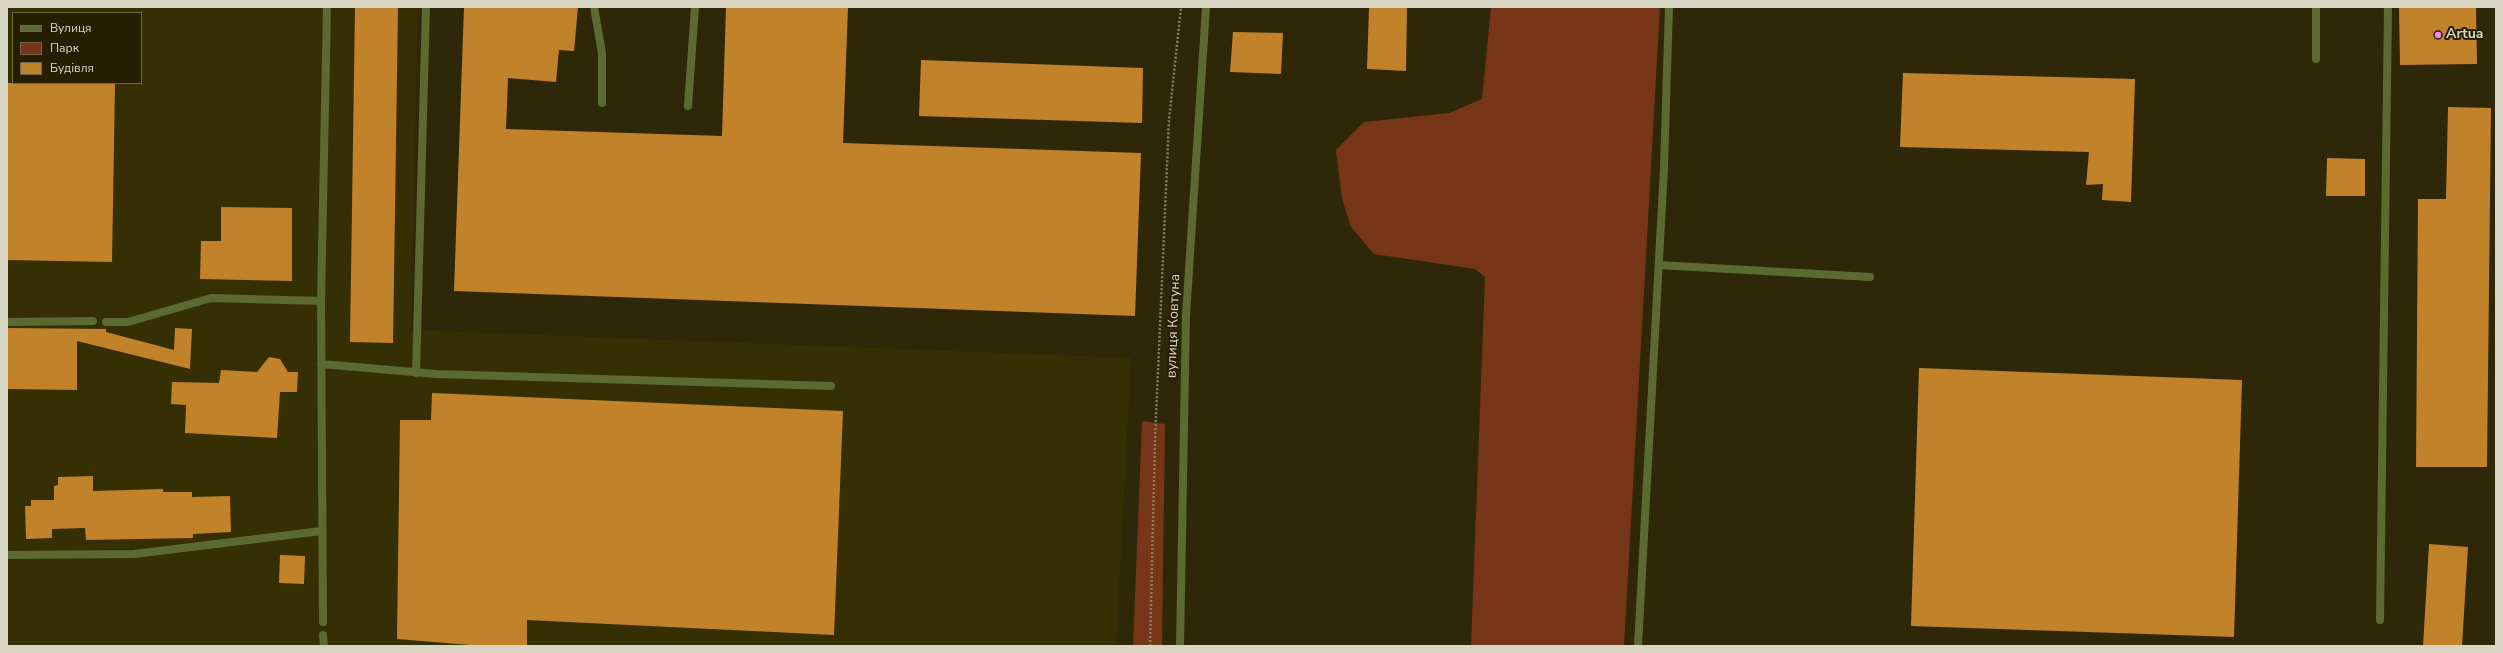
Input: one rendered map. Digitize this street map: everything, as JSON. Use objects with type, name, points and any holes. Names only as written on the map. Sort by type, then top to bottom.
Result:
[{"type":"street","points":[[323,622],[321,301],[327,7]]},
{"type":"street","points":[[416,372],[426,7]]},
{"type":"street","points":[[594,7],[602,53],[602,103]]},
{"type":"street","points":[[688,106],[695,7]]},
{"type":"street","name":"вулиця Ковтуна","points":[[1180,646],[1186,316],[1206,7]]},
{"type":"street","points":[[1638,646],[1659,265],[1668,7]]},
{"type":"street","points":[[2316,7],[2316,58]]},
{"type":"street","points":[[2380,620],[2388,7]]},
{"type":"street","points":[[1659,265],[1870,277]]},
{"type":"street","points":[[106,322],[128,322],[211,298],[321,301]]},
{"type":"street","points":[[7,322],[93,321]]},
{"type":"street","points":[[321,364],[416,372],[831,386]]},
{"type":"street","points":[[7,555],[134,554],[322,531]]},
{"type":"street","points":[[323,635],[324,646]]},
{"type":"path","points":[[1150,646],[1155,440],[1169,120],[1181,7]]},
{"type":"shaded area","points":[[7,7],[418,7],[411,330],[1131,358],[1116,646],[7,646]]},
{"type":"green space","points":[[1491,7],[1660,7],[1624,646],[1471,646],[1485,277],[1475,269],[1374,254],[1351,227],[1342,199],[1336,150],[1364,122],[1449,113],[1482,99]]},
{"type":"green space","points":[[1142,421],[1165,424],[1162,646],[1133,646]]},
{"type":"building","points":[[355,7],[398,7],[393,343],[350,342]]},
{"type":"building","points":[[464,7],[578,7],[574,51],[559,50],[556,82],[508,78],[506,129],[722,136],[726,7],[848,7],[843,143],[1141,153],[1135,316],[454,291]]},
{"type":"building","points":[[1369,7],[1407,7],[1406,71],[1367,69]]},
{"type":"building","name":"Artua","points":[[2399,7],[2476,7],[2477,64],[2400,65]]},
{"type":"building","points":[[1233,32],[1283,33],[1281,74],[1230,72]]},
{"type":"building","points":[[921,60],[1143,68],[1142,123],[919,116]]},
{"type":"building","points":[[1903,73],[2135,79],[2131,202],[2102,200],[2103,184],[2086,185],[2089,152],[1900,147]]},
{"type":"building","points":[[7,83],[115,84],[112,262],[7,260]]},
{"type":"building","points":[[2448,107],[2491,108],[2487,467],[2416,467],[2418,199],[2446,199]]},
{"type":"building","points":[[2327,158],[2365,159],[2365,196],[2326,196]]},
{"type":"building","points":[[221,207],[292,208],[292,281],[200,279],[201,241],[221,241]]},
{"type":"building","points":[[7,328],[106,329],[106,332],[174,350],[175,328],[192,329],[190,369],[77,341],[77,390],[7,389]]},
{"type":"building","points":[[269,357],[280,359],[288,372],[298,372],[297,392],[280,392],[277,438],[185,433],[186,405],[171,404],[172,382],[219,383],[221,370],[257,372]]},
{"type":"building","points":[[1919,368],[2242,380],[2234,637],[1911,626]]},
{"type":"building","points":[[432,393],[843,411],[834,635],[527,620],[527,646],[482,646],[397,639],[400,420],[431,420]]},
{"type":"building","points":[[93,476],[93,491],[163,489],[163,492],[192,492],[192,497],[230,496],[231,532],[193,534],[193,538],[86,540],[85,528],[52,529],[52,538],[26,539],[25,506],[31,506],[31,500],[54,500],[54,486],[58,485],[58,477]]},
{"type":"building","points":[[2429,544],[2468,547],[2462,646],[2423,646]]},
{"type":"building","points":[[280,555],[305,556],[304,584],[279,583]]},
{"type":"place","name":"Artua","points":[[2438,35]]}]
